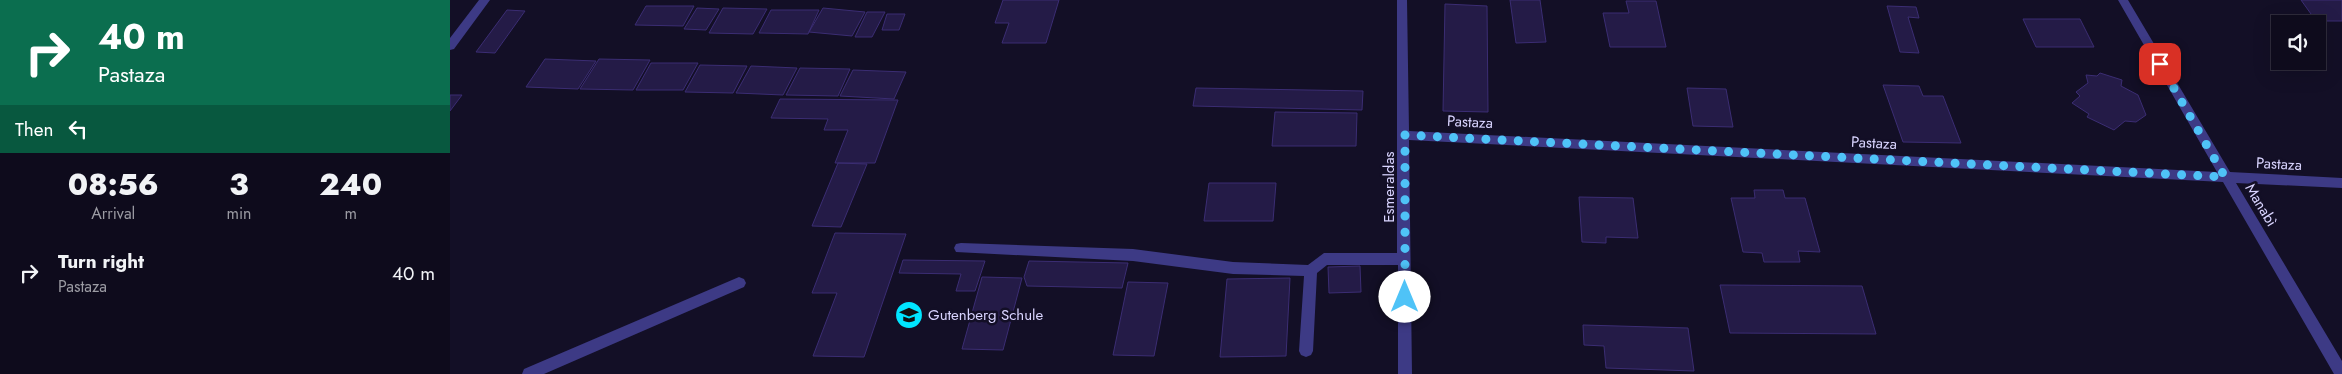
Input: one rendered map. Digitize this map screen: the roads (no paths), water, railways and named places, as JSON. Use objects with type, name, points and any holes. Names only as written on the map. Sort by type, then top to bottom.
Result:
[{"type":"street","points":[[450,46],[485,0]]},
{"type":"street","name":"Esmeraldas","points":[[1402,0],[1405,135],[1405,374]]},
{"type":"street","name":"Manabì","points":[[2123,0],[2342,374]]},
{"type":"street","points":[[450,28],[463,28]]},
{"type":"street","name":"Pastaza","points":[[1405,135],[2342,183]]},
{"type":"street","points":[[960,248],[1133,255],[1232,268],[1311,271]]},
{"type":"street","points":[[1306,351],[1311,271],[1324,259],[1405,259]]},
{"type":"street","points":[[529,374],[739,283]]},
{"type":"place","name":"Gutenberg Schule","points":[[909,315]]}]
